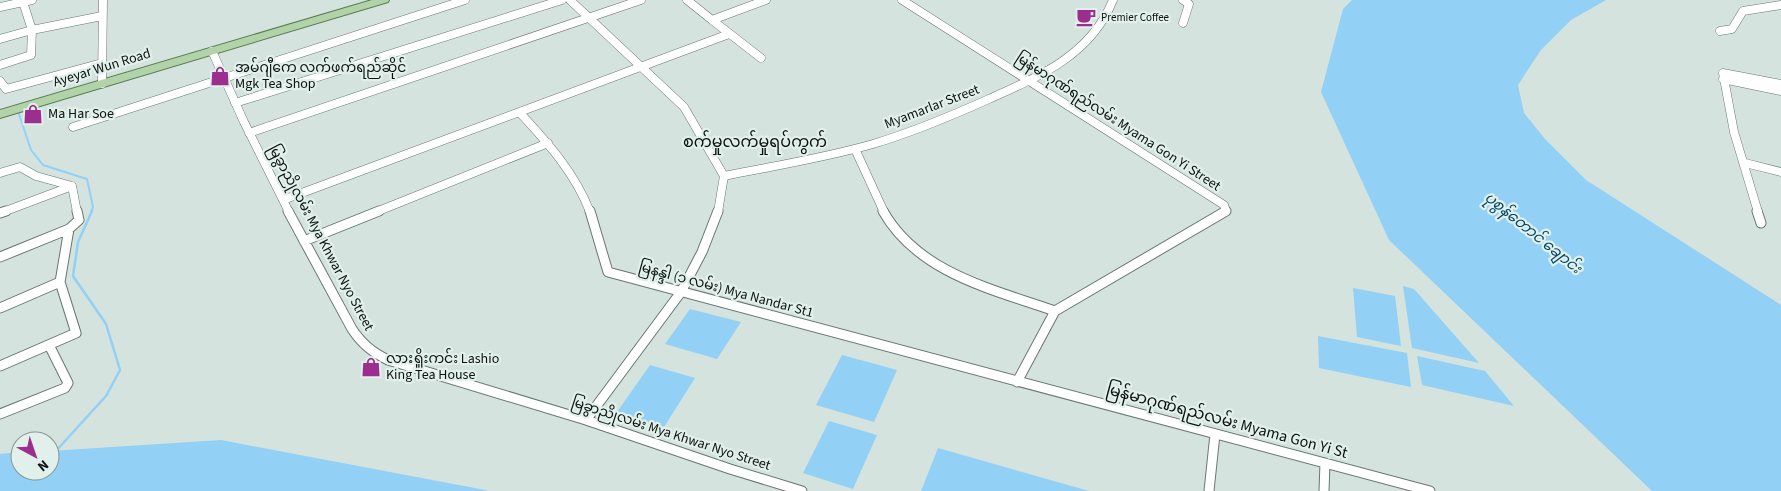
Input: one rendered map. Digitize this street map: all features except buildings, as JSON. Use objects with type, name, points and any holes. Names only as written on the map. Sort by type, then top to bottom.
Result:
[{"type":"main road","points":[[211,49],[366,0]]},
{"type":"main road","points":[[211,49],[384,0]]},
{"type":"main road","name":"Ayeyar Wun Road","points":[[0,114],[211,49]]},
{"type":"main road","name":"Ayeyar Wun Road","points":[[0,108],[101,82]]},
{"type":"street","points":[[0,7],[32,0]]},
{"type":"street","points":[[101,82],[103,0]]},
{"type":"street","points":[[73,127],[465,0]]},
{"type":"street","points":[[234,103],[562,0]]},
{"type":"street","points":[[570,0],[684,107],[724,176],[719,209],[702,252],[681,292],[586,420]]},
{"type":"street","points":[[249,133],[640,0]]},
{"type":"street","points":[[687,0],[761,58]]},
{"type":"street","points":[[712,20],[766,0]]},
{"type":"street","name":"မြန်မာဂုဏ်ရည်လမ်း Myama Gon Yi Street","points":[[902,0],[1224,205],[1226,211],[1056,311]]},
{"type":"street","name":"Myamarlar Street","points":[[724,176],[855,149],[938,120],[1030,80],[1073,55],[1109,12],[1113,0]]},
{"type":"street","points":[[1183,0],[1189,4],[1184,23]]},
{"type":"street","points":[[0,64],[31,55],[32,30],[23,2]]},
{"type":"street","points":[[1720,30],[1732,29],[1743,11],[1781,5]]},
{"type":"street","points":[[0,39],[32,30],[102,16]]},
{"type":"street","points":[[282,200],[729,34]]},
{"type":"street","name":"မြခွာညိုလမ်း Mya Khwar Nyo Street","points":[[211,49],[234,103],[282,200],[352,329],[361,342],[370,350],[406,366],[586,420],[730,469],[802,491]]},
{"type":"street","points":[[0,81],[6,89],[102,63]]},
{"type":"street","points":[[1723,76],[1781,84]]},
{"type":"street","points":[[1723,76],[1781,91]]},
{"type":"street","points":[[1723,76],[1734,132],[1762,223]]},
{"type":"street","name":"မြနန္ဒါ (၁ လမ်း) Mya Nandar St1","points":[[520,112],[548,143],[583,194],[608,272],[1017,382]]},
{"type":"street","points":[[304,241],[548,143]]},
{"type":"street","points":[[855,149],[873,192],[888,220],[914,250],[946,272],[1056,311],[1017,382]]},
{"type":"street","points":[[1745,163],[1781,172]]},
{"type":"street","points":[[0,173],[20,167],[36,176],[72,186]]},
{"type":"street","points":[[0,213],[72,186]]},
{"type":"street","points":[[0,257],[69,230],[79,220],[72,186]]},
{"type":"street","points":[[0,366],[76,333],[60,282],[69,230]]},
{"type":"street","points":[[0,308],[60,282]]},
{"type":"street","points":[[0,414],[65,388],[68,383],[49,345]]},
{"type":"street","name":"မြန်မာဂုဏ်ရည်လမ်း Myama Gon Yi St","points":[[1017,382],[1430,491]]},
{"type":"street","points":[[1209,491],[1215,434]]},
{"type":"street","points":[[1324,463],[1324,491]]},
{"type":"water","name":"ပုစွန်တောင် ချောင်း","points":[[1352,0],[1606,0],[1571,20],[1541,50],[1518,85],[1524,113],[1545,139],[1586,180],[1781,305],[1781,491],[1652,491],[1389,240],[1321,92],[1343,9]]},
{"type":"water","points":[[1403,286],[1414,289],[1479,363],[1412,348]]},
{"type":"water","points":[[1353,288],[1395,296],[1401,346],[1357,337]]},
{"type":"water","points":[[690,309],[741,322],[717,359],[665,344]]},
{"type":"water","points":[[1318,336],[1407,353],[1411,387],[1319,368]]},
{"type":"water","points":[[842,355],[897,370],[874,422],[816,405]]},
{"type":"water","points":[[1417,356],[1485,371],[1514,406],[1422,385]]},
{"type":"water","points":[[650,365],[695,378],[664,427],[617,412]]},
{"type":"water","points":[[829,421],[877,435],[853,489],[803,473]]},
{"type":"water","points":[[221,440],[488,491],[0,491],[0,454],[10,453],[10,481],[60,481],[60,450]]},
{"type":"water","points":[[938,448],[1089,491],[921,491]]},
{"type":"waterway","points":[[19,114],[31,150],[43,165],[87,179],[93,207],[91,212]]},
{"type":"waterway","points":[[60,447],[106,396],[120,370],[106,324],[73,276],[78,242],[92,211]]},
{"type":"place","name":"Premier Coffee","points":[[1086,17]]},
{"type":"place","name":"အမ်ဂျီကေ လက်ဖက်ရည်ဆိုင် Mgk Tea Shop","points":[[220,76]]},
{"type":"place","name":"Ma Har Soe","points":[[33,114]]},
{"type":"place","name":"လားရှိုးကင်း Lashio King Tea House","points":[[371,367]]},
{"type":"district","name":"စက်မှုလက်မှုရပ်ကွက်","points":[[755,142]]}]
